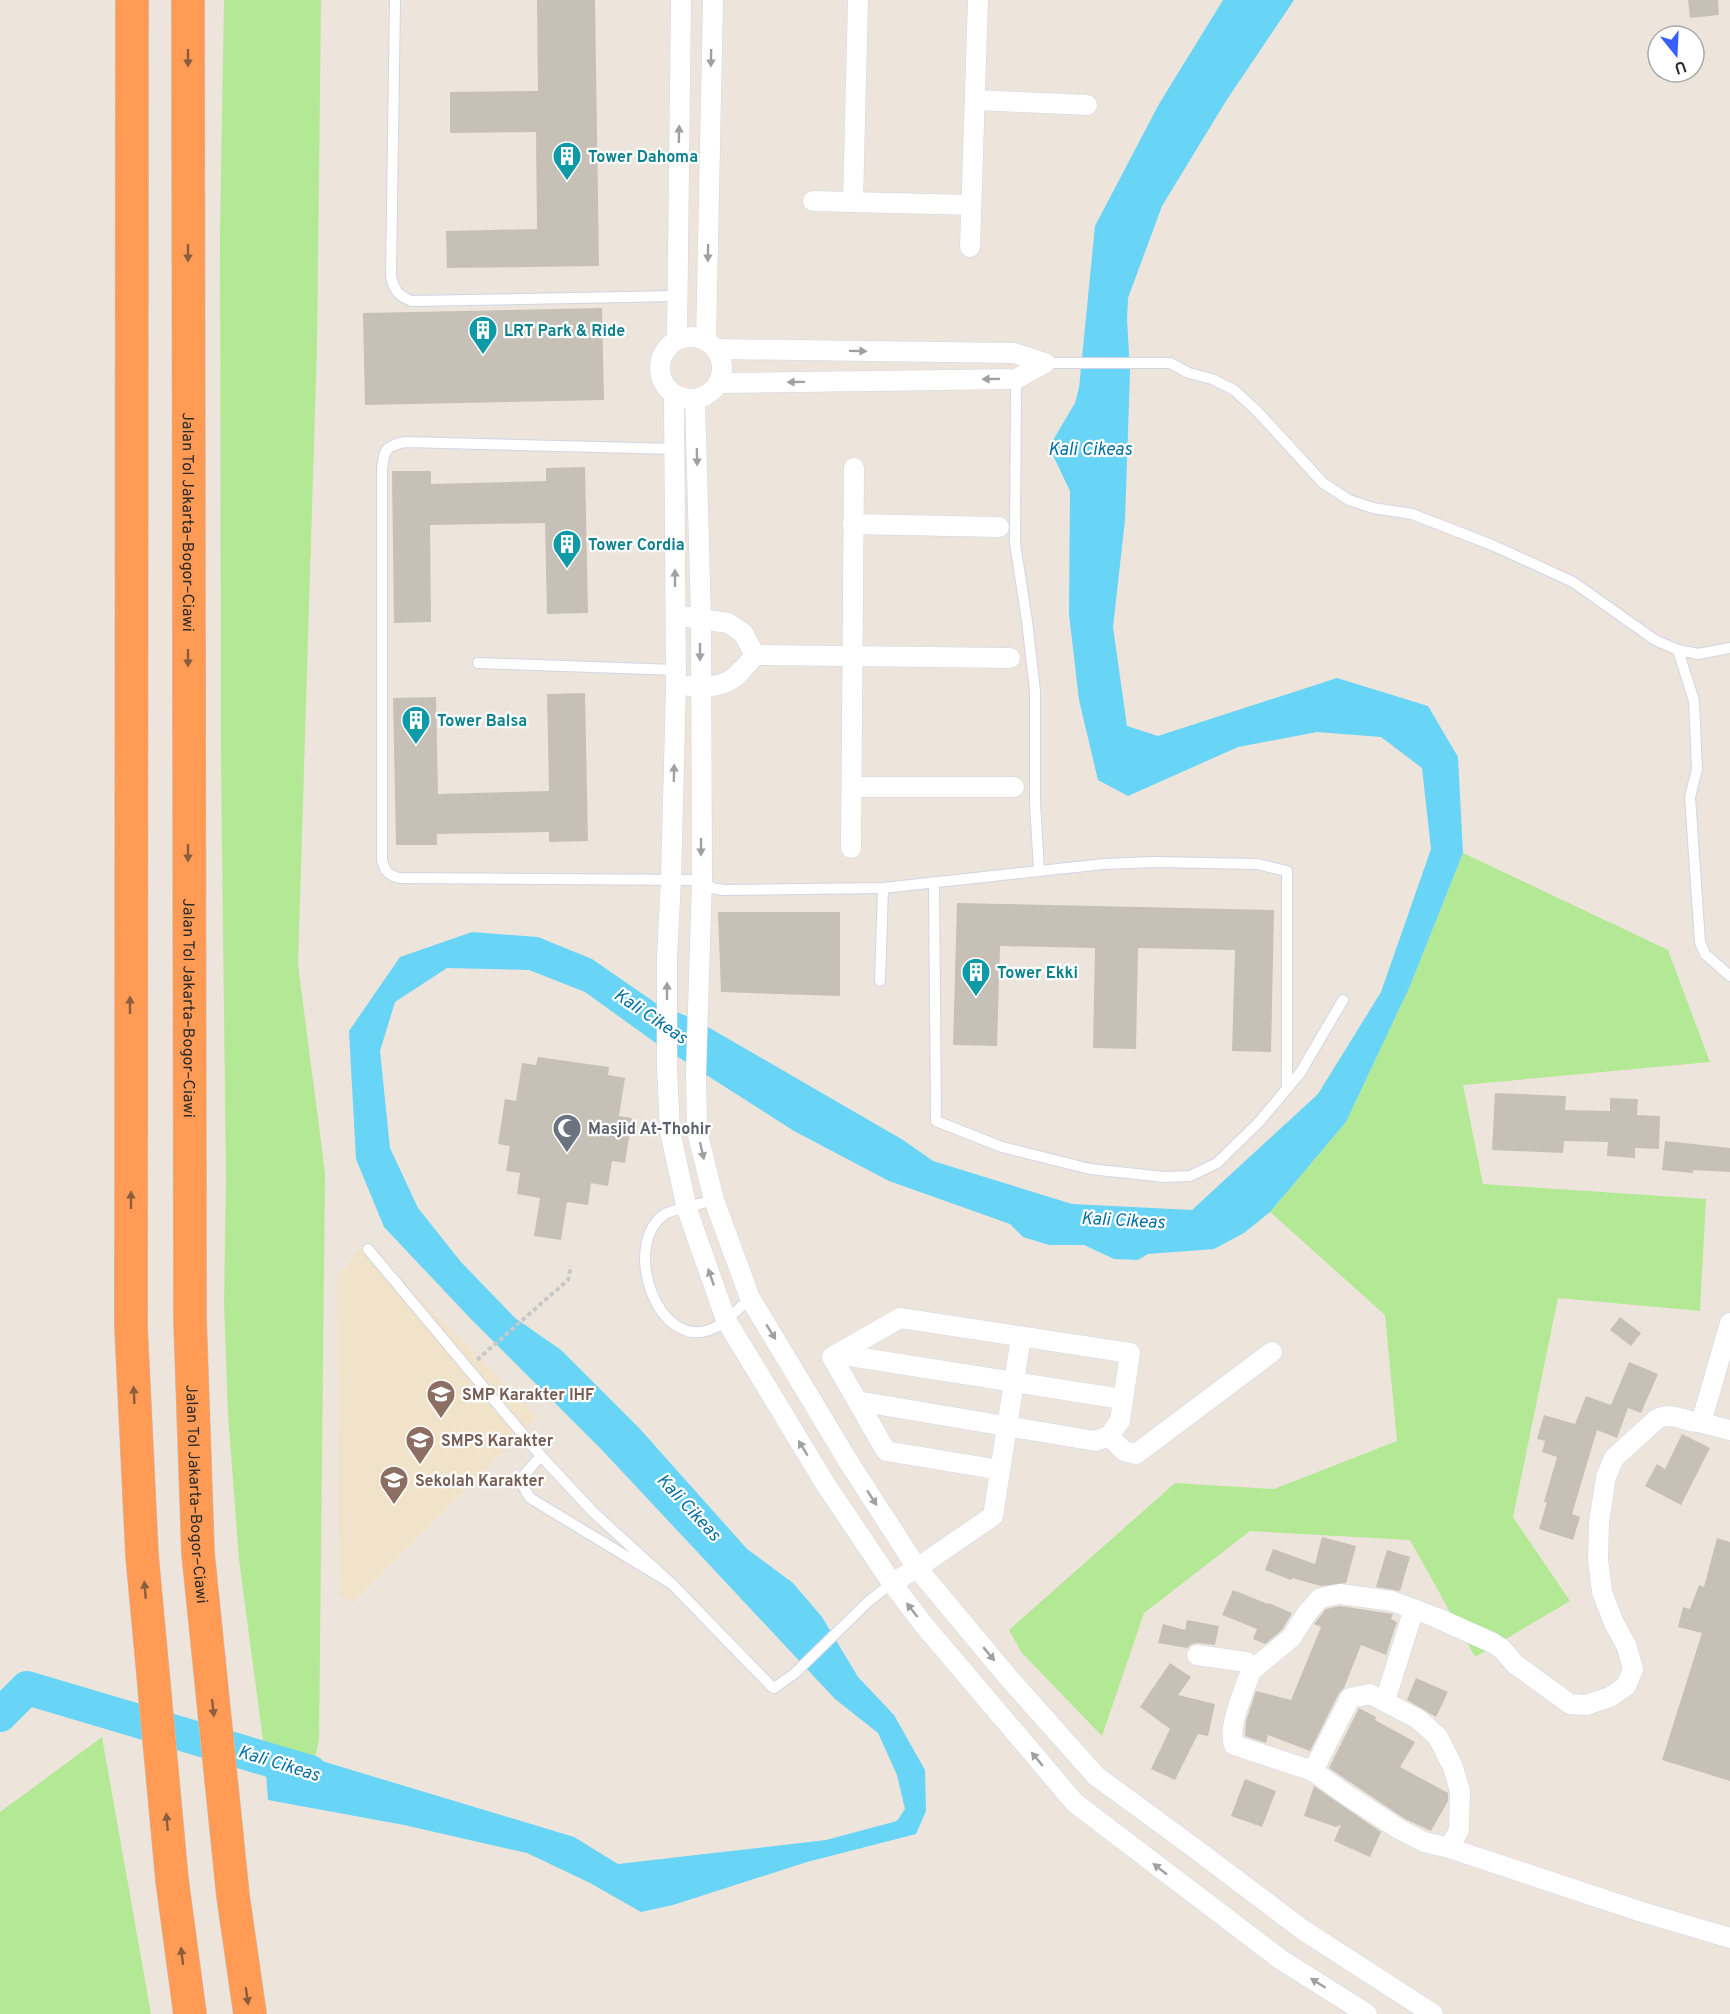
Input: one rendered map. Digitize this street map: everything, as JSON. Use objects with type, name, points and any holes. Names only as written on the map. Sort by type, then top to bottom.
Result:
[{"type":"highway","points":[[132,0],[131,1327],[142,1555],[172,1880],[190,2014]]},
{"type":"highway","name":"Jalan Tol Jakarta–Bogor–Ciawi","points":[[188,0],[190,1308],[198,1553],[206,1650],[233,1896],[250,2014]]},
{"type":"street","points":[[677,340],[681,0]]},
{"type":"street","points":[[712,0],[711,345],[721,360],[722,372],[718,383],[705,396],[684,399],[674,394],[663,382],[659,366],[664,351],[677,340],[692,337],[711,345],[1014,352],[1051,363]]},
{"type":"street","points":[[853,202],[858,0]]},
{"type":"street","points":[[970,247],[978,0]]},
{"type":"street","points":[[975,100],[1087,105]]},
{"type":"street","points":[[813,201],[971,206]]},
{"type":"street","points":[[718,383],[1016,379],[1051,363]]},
{"type":"street","points":[[674,394],[676,678],[667,957],[667,1067],[670,1131],[687,1209],[726,1320],[826,1485],[892,1583],[923,1624],[1075,1803],[1280,1959],[1367,2014]]},
{"type":"street","points":[[695,399],[701,618],[702,880],[696,1072],[697,1131],[714,1200],[750,1298],[848,1461],[917,1569],[1007,1676],[1096,1776],[1302,1930],[1433,2014]]},
{"type":"street","points":[[851,848],[854,468]]},
{"type":"street","points":[[853,524],[999,526]]},
{"type":"street","points":[[675,615],[728,623],[743,633],[755,656]]},
{"type":"street","points":[[676,678],[700,687],[715,686],[737,677],[755,656],[1010,658]]},
{"type":"street","points":[[852,787],[1014,787]]},
{"type":"street","points":[[857,1401],[1095,1441],[1109,1436],[1120,1421],[1130,1353],[900,1318],[832,1357],[857,1401],[886,1451],[1000,1470]]},
{"type":"street","points":[[1698,1422],[1703,1416],[1730,1323]]},
{"type":"street","points":[[892,1583],[917,1569],[993,1516],[1021,1337]]},
{"type":"street","points":[[1109,1436],[1124,1451],[1136,1454],[1272,1352]]},
{"type":"street","points":[[837,1354],[1122,1399]]},
{"type":"street","points":[[1730,1430],[1690,1422],[1675,1415],[1664,1415],[1614,1458],[1606,1477],[1599,1523],[1599,1573],[1607,1606],[1627,1647],[1633,1669],[1626,1686],[1610,1697],[1586,1705],[1570,1704],[1515,1664],[1502,1649],[1493,1643],[1392,1601],[1340,1594],[1320,1598],[1291,1638],[1251,1671],[1234,1724],[1232,1739],[1234,1745],[1313,1771],[1399,1829],[1424,1842],[1730,1938]]},
{"type":"street","points":[[826,1485],[848,1461]]},
{"type":"street","points":[[1385,1701],[1414,1609]]},
{"type":"street","points":[[1197,1655],[1246,1662],[1251,1671]]},
{"type":"street","points":[[1313,1771],[1350,1698],[1370,1694],[1418,1719],[1438,1737],[1453,1767],[1460,1791],[1459,1830],[1449,1848]]},
{"type":"street","points":[[1075,1803],[1096,1776]]},
{"type":"lane","points":[[395,0],[391,276],[394,288],[400,297],[412,302],[677,296]]},
{"type":"lane","points":[[1051,363],[1170,363],[1190,373],[1212,379],[1234,390],[1323,483],[1349,500],[1372,508],[1412,514],[1492,545],[1573,582],[1655,640],[1678,650],[1698,654],[1730,648]]},
{"type":"lane","points":[[1016,379],[1015,543],[1035,691],[1035,803],[1039,870]]},
{"type":"lane","points":[[675,450],[405,442],[392,445],[384,452],[382,470],[382,849],[385,870],[390,876],[399,878],[702,880],[712,888],[723,890],[883,888],[1039,870],[1155,862],[1257,864],[1287,871],[1287,1088]]},
{"type":"lane","points":[[1678,650],[1694,701],[1697,769],[1690,797],[1700,942],[1705,954],[1730,976]]},
{"type":"lane","points":[[478,663],[676,678]]},
{"type":"lane","points":[[934,882],[936,1121],[1002,1147],[1090,1169],[1164,1177],[1190,1176],[1217,1162],[1259,1122],[1300,1073],[1343,1000]]},
{"type":"lane","points":[[880,981],[883,888]]},
{"type":"lane","points":[[714,1200],[666,1213],[655,1223],[646,1244],[644,1265],[651,1290],[662,1313],[674,1326],[692,1332],[714,1329],[750,1298]]},
{"type":"lane","points":[[368,1249],[541,1456],[593,1512],[672,1584],[771,1686],[778,1687],[794,1674],[868,1601],[892,1583]]},
{"type":"lane","points":[[472,1365],[541,1456]]},
{"type":"lane","points":[[541,1456],[523,1476],[523,1486],[530,1498],[672,1584]]},
{"type":"path","points":[[484,1355],[568,1280],[571,1266]]},
{"type":"shaded area","name":"Sekolah Karakter","points":[[365,1242],[537,1417],[353,1603],[340,1596],[337,1277]]},
{"type":"green space","points":[[224,0],[321,0],[317,345],[298,965],[325,1173],[319,1740],[315,1759],[264,1748],[239,1560],[228,1414],[224,1303],[226,1180],[221,762],[220,232]]},
{"type":"green space","points":[[1463,853],[1668,950],[1710,1062],[1463,1085],[1483,1184],[1706,1199],[1700,1311],[1558,1298],[1513,1517],[1570,1601],[1475,1657],[1410,1540],[1250,1531],[1144,1613],[1102,1736],[1022,1653],[1009,1630],[1175,1483],[1274,1489],[1397,1441],[1385,1315],[1270,1212],[1346,1122],[1410,986]]},
{"type":"green space","points":[[102,1737],[151,2014],[0,2014],[0,1812]]},
{"type":"water","points":[[1223,0],[1294,0],[1226,101],[1162,206],[1128,298],[1130,372],[1125,520],[1113,627],[1127,726],[1158,736],[1337,678],[1428,706],[1458,757],[1463,853],[1410,986],[1346,1122],[1270,1212],[1244,1233],[1214,1249],[1148,1254],[1138,1260],[1114,1259],[1084,1245],[1049,1245],[1023,1237],[1010,1224],[889,1181],[794,1131],[653,1041],[585,992],[529,970],[447,968],[395,1002],[380,1051],[390,1148],[418,1208],[461,1262],[515,1318],[561,1350],[640,1429],[747,1549],[793,1583],[822,1617],[858,1677],[894,1715],[925,1770],[926,1811],[916,1834],[807,1862],[673,1905],[641,1912],[590,1883],[527,1853],[404,1825],[268,1800],[264,1748],[315,1759],[574,1837],[618,1864],[826,1840],[897,1821],[905,1809],[897,1775],[878,1733],[835,1699],[601,1449],[469,1317],[384,1227],[356,1159],[349,1031],[400,957],[472,932],[538,937],[592,959],[657,1004],[694,1019],[903,1140],[933,1161],[1072,1204],[1192,1210],[1318,1094],[1381,992],[1431,849],[1422,768],[1381,737],[1317,732],[1238,747],[1128,796],[1098,780],[1079,700],[1069,614],[1070,491],[1049,447],[1075,403],[1079,388],[1095,226],[1159,104]]},
{"type":"building","name":"Tower Dahoma","points":[[537,0],[595,0],[599,266],[447,268],[446,231],[537,229],[536,132],[450,133],[450,92],[538,91]]},
{"type":"building","points":[[1688,0],[1718,0],[1719,15],[1690,18]]},
{"type":"building","name":"LRT Park & Ride","points":[[602,308],[604,400],[365,405],[363,313]]},
{"type":"building","name":"Tower Cordia","points":[[585,467],[588,613],[547,614],[545,523],[430,525],[431,622],[394,623],[392,471],[431,471],[431,484],[546,481],[546,468]]},
{"type":"building","name":"Tower Balsa","points":[[585,693],[588,841],[549,842],[549,832],[437,834],[437,845],[396,845],[393,698],[436,697],[438,794],[549,791],[547,694]]},
{"type":"building","name":"Tower Ekki","points":[[957,903],[1274,910],[1271,1052],[1232,1051],[1235,950],[1138,948],[1136,1049],[1093,1048],[1095,948],[1000,946],[997,1046],[953,1045]]},
{"type":"building","points":[[718,912],[840,912],[840,996],[721,992]]},
{"type":"building","name":"Masjid At-Thohir","points":[[538,1057],[609,1067],[608,1075],[625,1078],[619,1116],[632,1118],[625,1163],[612,1161],[608,1186],[591,1183],[588,1205],[567,1202],[561,1240],[534,1236],[540,1198],[517,1194],[520,1173],[506,1171],[510,1146],[498,1144],[505,1099],[516,1101],[522,1063],[536,1065]]},
{"type":"building","points":[[1495,1093],[1566,1096],[1565,1110],[1610,1111],[1610,1098],[1638,1099],[1637,1115],[1660,1116],[1659,1149],[1635,1148],[1635,1158],[1607,1156],[1608,1142],[1564,1141],[1563,1153],[1492,1150]]},
{"type":"building","points":[[1665,1141],[1730,1148],[1730,1172],[1693,1170],[1693,1173],[1662,1170]]},
{"type":"building","points":[[1620,1317],[1641,1333],[1631,1346],[1610,1330]]},
{"type":"building","points":[[1629,1362],[1658,1374],[1641,1413],[1628,1408],[1617,1438],[1597,1430],[1572,1514],[1580,1517],[1573,1540],[1539,1529],[1557,1457],[1542,1452],[1545,1441],[1537,1439],[1544,1415],[1575,1424],[1586,1396],[1611,1405]]},
{"type":"building","points":[[1682,1434],[1710,1448],[1681,1505],[1645,1486],[1657,1464],[1665,1469]]},
{"type":"building","points":[[1322,1537],[1356,1546],[1346,1583],[1321,1586],[1292,1578],[1291,1580],[1265,1570],[1273,1549],[1315,1564]]},
{"type":"building","points":[[1717,1538],[1730,1542],[1730,1781],[1662,1760],[1702,1633],[1678,1627],[1683,1607],[1690,1609],[1699,1585],[1704,1587]]},
{"type":"building","points":[[1387,1550],[1410,1557],[1400,1591],[1376,1587]]},
{"type":"building","points":[[1233,1590],[1292,1613],[1282,1630],[1265,1644],[1253,1639],[1257,1629],[1222,1615]]},
{"type":"building","points":[[1340,1606],[1393,1614],[1391,1619],[1397,1622],[1386,1655],[1361,1645],[1344,1688],[1339,1693],[1310,1751],[1268,1735],[1266,1743],[1245,1736],[1246,1721],[1256,1691],[1291,1700],[1321,1627],[1314,1624],[1326,1609]]},
{"type":"building","points":[[1187,1620],[1219,1626],[1215,1645],[1198,1643],[1187,1648],[1158,1643],[1163,1624],[1185,1630]]},
{"type":"building","points":[[1170,1663],[1191,1677],[1178,1695],[1215,1704],[1208,1736],[1198,1734],[1175,1780],[1151,1769],[1170,1729],[1140,1707]]},
{"type":"building","points":[[1416,1678],[1448,1692],[1436,1717],[1407,1700]]},
{"type":"building","points":[[1359,1708],[1376,1717],[1375,1720],[1415,1742],[1400,1767],[1448,1793],[1448,1801],[1431,1831],[1405,1819],[1329,1768]]},
{"type":"building","points":[[1245,1779],[1276,1791],[1262,1827],[1231,1816]]},
{"type":"building","points":[[1314,1786],[1381,1832],[1370,1857],[1334,1841],[1341,1825],[1336,1827],[1304,1816]]},
{"type":"waterway","name":"Kali Cikeas","points":[[0,1715],[27,1688],[310,1772]]},
{"type":"place","name":"Tower Dahoma","points":[[567,182]]},
{"type":"place","name":"LRT Park & Ride","points":[[483,356]]},
{"type":"place","name":"Tower Cordia","points":[[567,570]]},
{"type":"place","name":"Tower Balsa","points":[[416,746]]},
{"type":"place","name":"Tower Ekki","points":[[976,998]]},
{"type":"place","name":"Masjid At-Thohir","points":[[567,1154]]},
{"type":"place","name":"SMP Karakter IHF","points":[[441,1420]]},
{"type":"place","name":"SMPS Karakter","points":[[420,1466]]},
{"type":"place","name":"Sekolah Karakter","points":[[394,1506]]}]
